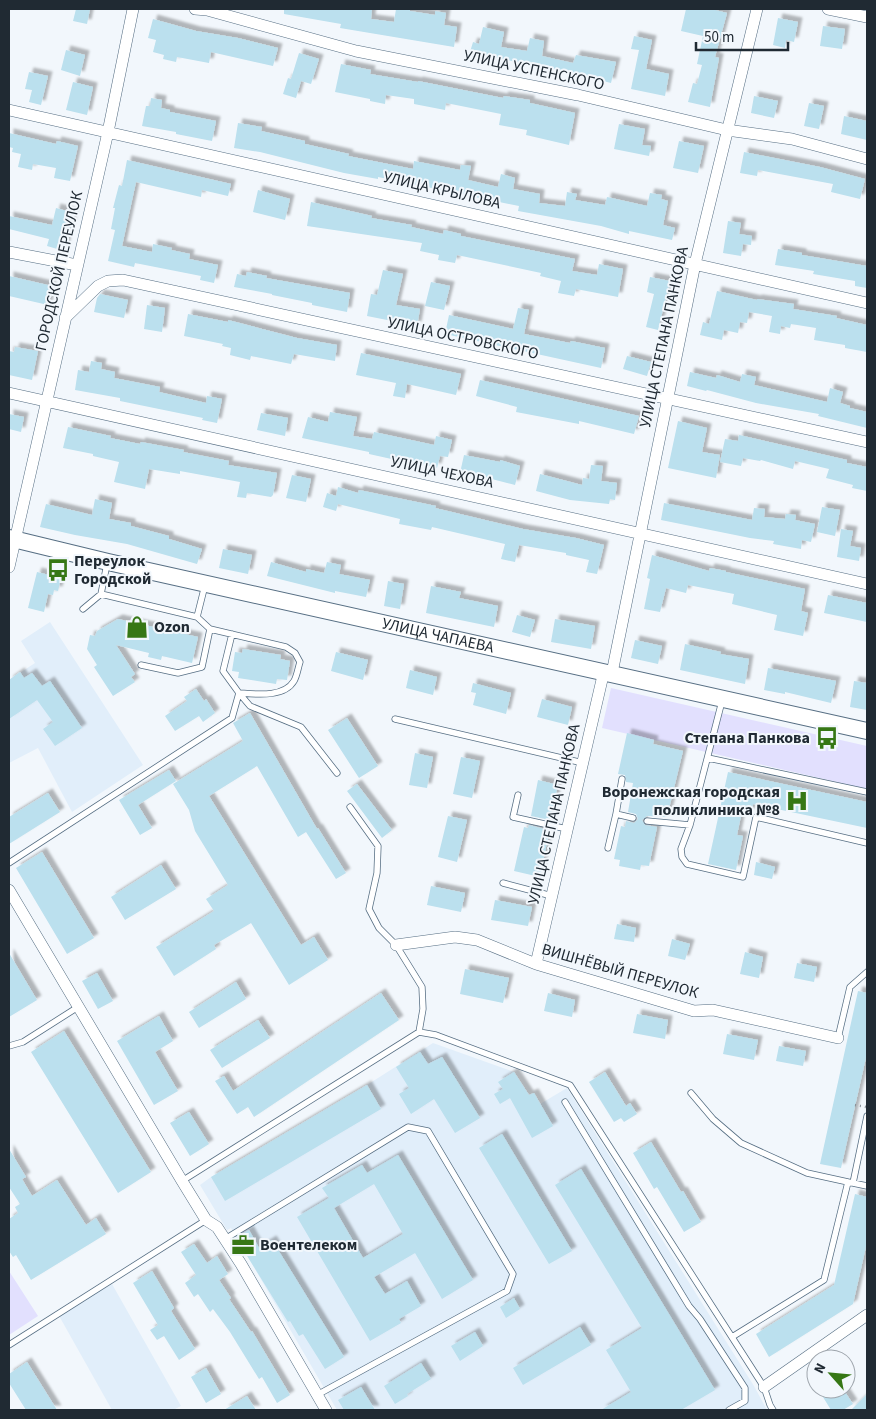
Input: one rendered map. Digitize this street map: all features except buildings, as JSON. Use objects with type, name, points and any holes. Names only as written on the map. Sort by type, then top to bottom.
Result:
[{"type":"street","name":"ГОРОДСКОЙ ПЕРЕУЛОК","points":[[9,567],[12,539],[108,132],[132,9]]},
{"type":"street","name":"УЛИЦА УСПЕНСКОГО","points":[[196,9],[207,10],[356,50],[578,95],[727,130],[792,139],[867,158]]},
{"type":"street","name":"УЛИЦА СТЕПАНА ПАНКОВА","points":[[536,964],[583,763],[608,672],[640,532],[695,264],[757,9]]},
{"type":"street","points":[[828,9],[867,17]]},
{"type":"street","name":"УЛИЦА КРЫЛОВА","points":[[9,110],[867,303]]},
{"type":"street","points":[[9,252],[77,265]]},
{"type":"street","name":"УЛИЦА ОСТРОВСКОГО","points":[[65,318],[98,286],[108,281],[123,280],[867,442]]},
{"type":"street","name":"УЛИЦА ЧЕХОВА","points":[[9,393],[867,584]]},
{"type":"street","name":"УЛИЦА ЧАПАЕВА","points":[[12,539],[867,731]]},
{"type":"street","points":[[9,890],[182,1182],[206,1220],[217,1227],[225,1239],[326,1410]]},
{"type":"street","name":"ВИШНЁВЫЙ ПЕРЕУЛОК","points":[[396,945],[455,937],[477,940],[536,964],[694,1010],[713,1010],[838,1038]]},
{"type":"street","points":[[764,1387],[867,1315]]},
{"type":"lane","points":[[83,609],[101,594],[108,562]]},
{"type":"lane","points":[[197,616],[206,583]]},
{"type":"lane","points":[[101,594],[197,616],[210,629],[286,647],[295,653],[300,662],[294,682],[284,690],[265,694],[238,693]]},
{"type":"lane","points":[[141,665],[178,673],[202,667],[210,629]]},
{"type":"lane","points":[[232,634],[223,671],[238,693],[250,706],[301,727],[337,772]]},
{"type":"lane","points":[[9,862],[232,718],[238,693]]},
{"type":"lane","points":[[722,699],[690,825],[681,849],[682,857],[687,864],[743,877],[756,817],[867,842]]},
{"type":"lane","points":[[395,719],[583,763]]},
{"type":"lane","points":[[708,758],[867,792]]},
{"type":"lane","points":[[608,848],[622,778]]},
{"type":"lane","points":[[518,795],[513,817],[567,829]]},
{"type":"lane","points":[[350,807],[378,846],[377,873],[369,909],[379,928],[396,945],[422,987],[423,1009],[419,1032]]},
{"type":"lane","points":[[616,814],[633,818]]},
{"type":"lane","points":[[647,821],[690,825]]},
{"type":"lane","points":[[503,883],[552,896]]},
{"type":"lane","points":[[838,1038],[850,987],[867,972]]},
{"type":"lane","points":[[9,1046],[23,1042],[78,1007]]},
{"type":"lane","points":[[182,1182],[419,1032],[436,1035],[570,1085],[764,1387],[773,1410]]},
{"type":"lane","points":[[692,1093],[713,1119],[741,1143],[807,1173],[867,1186]]},
{"type":"lane","points":[[565,1102],[689,1306],[700,1319],[745,1388],[745,1401],[729,1410]]},
{"type":"lane","points":[[732,1337],[824,1280],[851,1183],[867,1116]]},
{"type":"lane","points":[[225,1239],[408,1127],[428,1131],[513,1274],[508,1291],[317,1395]]},
{"type":"lane","points":[[9,1346],[206,1220]]},
{"type":"path","points":[[856,1105],[867,1108]]},
{"type":"shaded area","points":[[50,622],[143,765],[72,812],[38,748],[9,763],[9,680],[35,663],[21,641]]},
{"type":"shaded area","points":[[611,688],[867,746],[867,789],[602,728]]},
{"type":"shaded area","points":[[433,1043],[514,1072],[529,1095],[534,1093],[540,1104],[567,1088],[754,1386],[767,1410],[337,1410],[231,1228],[227,1230],[200,1185],[367,1085]]},
{"type":"shaded area","points":[[9,1271],[38,1316],[9,1335]]},
{"type":"shaded area","points":[[112,1284],[181,1406],[173,1410],[112,1410],[58,1314]]},
{"type":"place","name":"Переулок Городской","points":[[58,570]]},
{"type":"place","name":"Ozon","points":[[137,627]]},
{"type":"place","name":"Степана Панкова","points":[[827,738]]},
{"type":"place","name":"Воронежская городская поликлиника №8","points":[[797,801]]},
{"type":"place","name":"Воентелеком","points":[[243,1245]]}]
